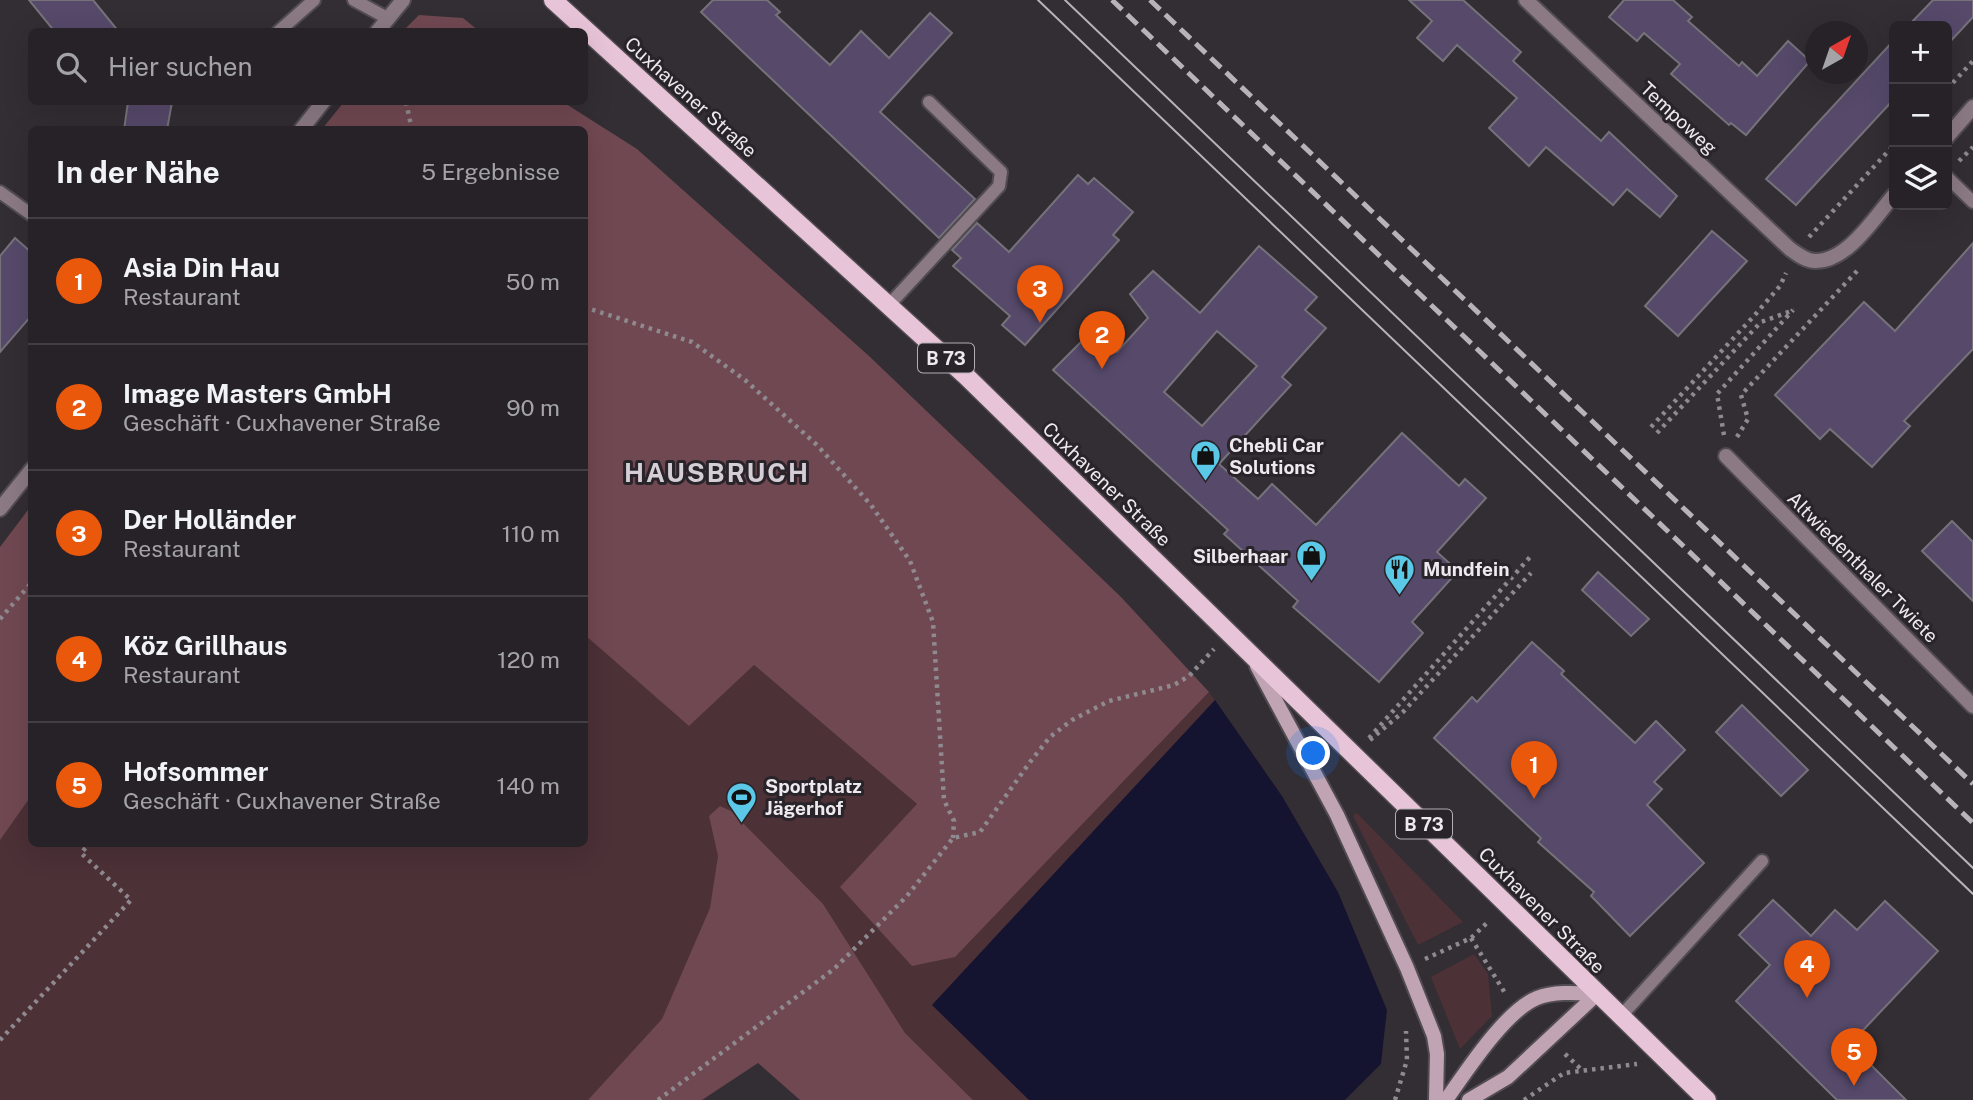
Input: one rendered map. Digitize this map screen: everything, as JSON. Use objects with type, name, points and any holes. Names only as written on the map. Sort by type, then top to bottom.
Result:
[{"type":"main road","name":"Cuxhavener Straße","points":[[553,0],[584,28]]},
{"type":"main road","name":"Cuxhavener Straße","points":[[588,32],[967,376],[1707,1100]]},
{"type":"main road","points":[[1251,654],[1337,815],[1407,968],[1434,1037],[1437,1054],[1436,1100]]},
{"type":"main road","points":[[1446,1100],[1482,1048],[1531,1001],[1549,995],[1597,993]]},
{"type":"main road","points":[[1469,1100],[1508,1077],[1597,993]]},
{"type":"street","points":[[380,28],[403,0]]},
{"type":"street","name":"Tempoweg","points":[[1526,0],[1795,252],[1810,260],[1825,260],[1843,249],[1889,200]]},
{"type":"street","points":[[304,126],[321,105]]},
{"type":"street","points":[[1952,131],[1973,107]]},
{"type":"street","name":"Altwiedenthaler Twiete","points":[[1726,456],[1973,706]]},
{"type":"street","points":[[0,509],[28,475]]},
{"type":"lane","points":[[282,28],[314,0]]},
{"type":"lane","points":[[354,0],[387,18]]},
{"type":"lane","points":[[889,305],[999,186],[1001,172],[929,102]]},
{"type":"lane","points":[[1952,182],[1973,202]]},
{"type":"lane","points":[[0,192],[28,212]]},
{"type":"lane","points":[[1621,1016],[1762,861]]},
{"type":"path","points":[[1952,84],[1973,61]]},
{"type":"path","points":[[407,105],[411,126]]},
{"type":"path","points":[[1809,237],[1892,147]]},
{"type":"path","points":[[1651,427],[1780,286],[1795,252]]},
{"type":"path","points":[[1726,456],[1748,419],[1741,395],[1863,264]]},
{"type":"path","points":[[588,308],[692,342],[745,380],[817,445],[872,505],[910,561],[933,622],[944,800],[954,821],[953,838],[907,896],[851,955],[659,1100]]},
{"type":"path","points":[[1657,433],[1761,322],[1794,310],[1717,394],[1726,456]]},
{"type":"path","points":[[1754,316],[1761,322]]},
{"type":"path","points":[[1353,755],[1531,556]]},
{"type":"path","points":[[1353,755],[1403,712],[1531,573]]},
{"type":"path","points":[[0,619],[28,587]]},
{"type":"path","points":[[953,838],[980,832],[1050,737],[1072,720],[1109,701],[1174,685],[1189,676],[1229,634]]},
{"type":"path","points":[[0,1040],[131,900],[80,853],[86,847]]},
{"type":"path","points":[[1421,961],[1471,938],[1507,904]]},
{"type":"path","points":[[1471,938],[1507,996]]},
{"type":"path","points":[[1395,1100],[1403,1081],[1407,1060],[1405,1023]]},
{"type":"path","points":[[1562,1051],[1583,1070]]},
{"type":"path","points":[[1524,1100],[1564,1073],[1668,1062]]},
{"type":"shaded area","points":[[419,15],[463,18],[475,28],[406,28]]},
{"type":"shaded area","points":[[342,105],[568,105],[637,149],[869,356],[1121,597],[1209,692],[955,957],[912,966],[840,887],[917,804],[754,665],[689,726],[588,638],[588,126],[324,126]]},
{"type":"shaded area","points":[[28,510],[28,800],[0,840],[0,547]]},
{"type":"shaded area","name":"Sportplatz Jägerhof","points":[[588,524],[918,805],[955,956],[1209,692],[1282,796],[1338,892],[1387,1010],[1381,1064],[1345,1100],[973,1100],[905,1033],[823,905],[636,1100],[0,1100],[0,753],[28,719],[28,847],[588,847]]},
{"type":"shaded area","points":[[1215,700],[1282,796],[1338,892],[1387,1010],[1381,1064],[1345,1100],[1029,1100],[932,1005]]},
{"type":"shaded area","points":[[720,806],[731,811],[823,904],[905,1033],[973,1100],[800,1100],[758,1063],[702,1100],[588,1100],[662,1019],[710,908],[718,856],[709,816]]},
{"type":"shaded area","points":[[1355,813],[1463,922],[1418,945],[1353,816]]},
{"type":"shaded area","points":[[1474,954],[1488,974],[1492,1016],[1460,1049],[1431,977]]},
{"type":"building","points":[[29,0],[93,0],[116,28],[52,28]]},
{"type":"building","points":[[713,0],[767,0],[780,12],[776,15],[830,65],[861,31],[889,58],[930,13],[952,33],[880,112],[975,199],[939,238],[701,12]]},
{"type":"building","points":[[1409,0],[1463,0],[1521,52],[1513,61],[1601,141],[1609,132],[1677,196],[1660,217],[1627,189],[1613,205],[1546,147],[1529,166],[1489,128],[1517,98],[1457,45],[1443,61],[1417,38],[1432,21]]},
{"type":"building","points":[[1624,0],[1673,0],[1692,17],[1688,21],[1739,66],[1742,62],[1757,76],[1788,41],[1805,56],[1805,67],[1746,135],[1731,123],[1729,125],[1671,74],[1680,64],[1644,33],[1637,41],[1609,17]]},
{"type":"building","points":[[1933,0],[1973,0],[1973,17],[1952,40],[1952,21],[1913,21]]},
{"type":"building","points":[[1889,45],[1889,104],[1796,205],[1766,179],[1853,84],[1868,84],[1868,68]]},
{"type":"building","points":[[128,105],[171,105],[168,126],[125,126]]},
{"type":"building","points":[[1078,175],[1088,184],[1094,178],[1133,212],[1113,235],[1119,240],[1025,345],[1002,325],[1010,316],[953,266],[961,258],[952,250],[977,223],[1009,252]]},
{"type":"building","points":[[1712,231],[1747,261],[1678,336],[1645,306]]},
{"type":"building","points":[[15,238],[28,249],[28,320],[0,352],[0,256]]},
{"type":"building","points":[[1973,243],[1973,349],[1904,421],[1910,426],[1872,467],[1830,429],[1820,439],[1775,395],[1864,302],[1895,331]]},
{"type":"building","points":[[1259,246],[1317,297],[1305,310],[1326,328],[1282,377],[1291,385],[1219,464],[1258,499],[1272,484],[1316,525],[1402,433],[1459,486],[1465,479],[1486,498],[1437,552],[1458,571],[1412,622],[1423,633],[1379,682],[1293,607],[1298,601],[1224,534],[1228,530],[1053,370],[1093,330],[1117,352],[1148,318],[1130,294],[1153,271],[1200,313]],"holes":[[[1217,331],[1257,366],[1202,426],[1164,392]]]},
{"type":"building","points":[[1952,521],[1973,542],[1973,601],[1922,551]]},
{"type":"building","points":[[1598,572],[1649,619],[1631,636],[1582,590]]},
{"type":"building","points":[[1532,642],[1564,671],[1561,674],[1635,743],[1656,721],[1685,750],[1654,782],[1662,789],[1647,805],[1704,863],[1630,936],[1591,896],[1594,892],[1538,842],[1541,838],[1434,738],[1472,697],[1477,702]]},
{"type":"building","points":[[1742,705],[1808,770],[1781,796],[1716,732]]},
{"type":"building","points":[[1773,900],[1811,936],[1835,910],[1857,930],[1885,901],[1938,951],[1850,1044],[1906,1100],[1837,1100],[1736,1001],[1770,965],[1739,935]]},
{"type":"tram line","points":[[1038,0],[1973,894]]},
{"type":"tram line","points":[[1065,0],[1973,868]]},
{"type":"railway","points":[[1112,0],[1973,823]]},
{"type":"railway","points":[[1150,0],[1973,784]]},
{"type":"place","name":"Der Holländer","points":[[1040,323]]},
{"type":"place","name":"Image Masters GmbH","points":[[1102,369]]},
{"type":"place","name":"Chebli Car Solutions","points":[[1206,483]]},
{"type":"place","name":"Silberhaar","points":[[1311,583]]},
{"type":"place","name":"Mundfein","points":[[1400,596]]},
{"type":"place","name":"Asia Din Hau","points":[[1534,799]]},
{"type":"place","name":"Sportplatz Jägerhof","points":[[742,824]]},
{"type":"place","name":"Köz Grillhaus","points":[[1807,998]]},
{"type":"place","name":"Hofsommer","points":[[1854,1086]]},
{"type":"district","name":"HAUSBRUCH","points":[[717,472]]}]
